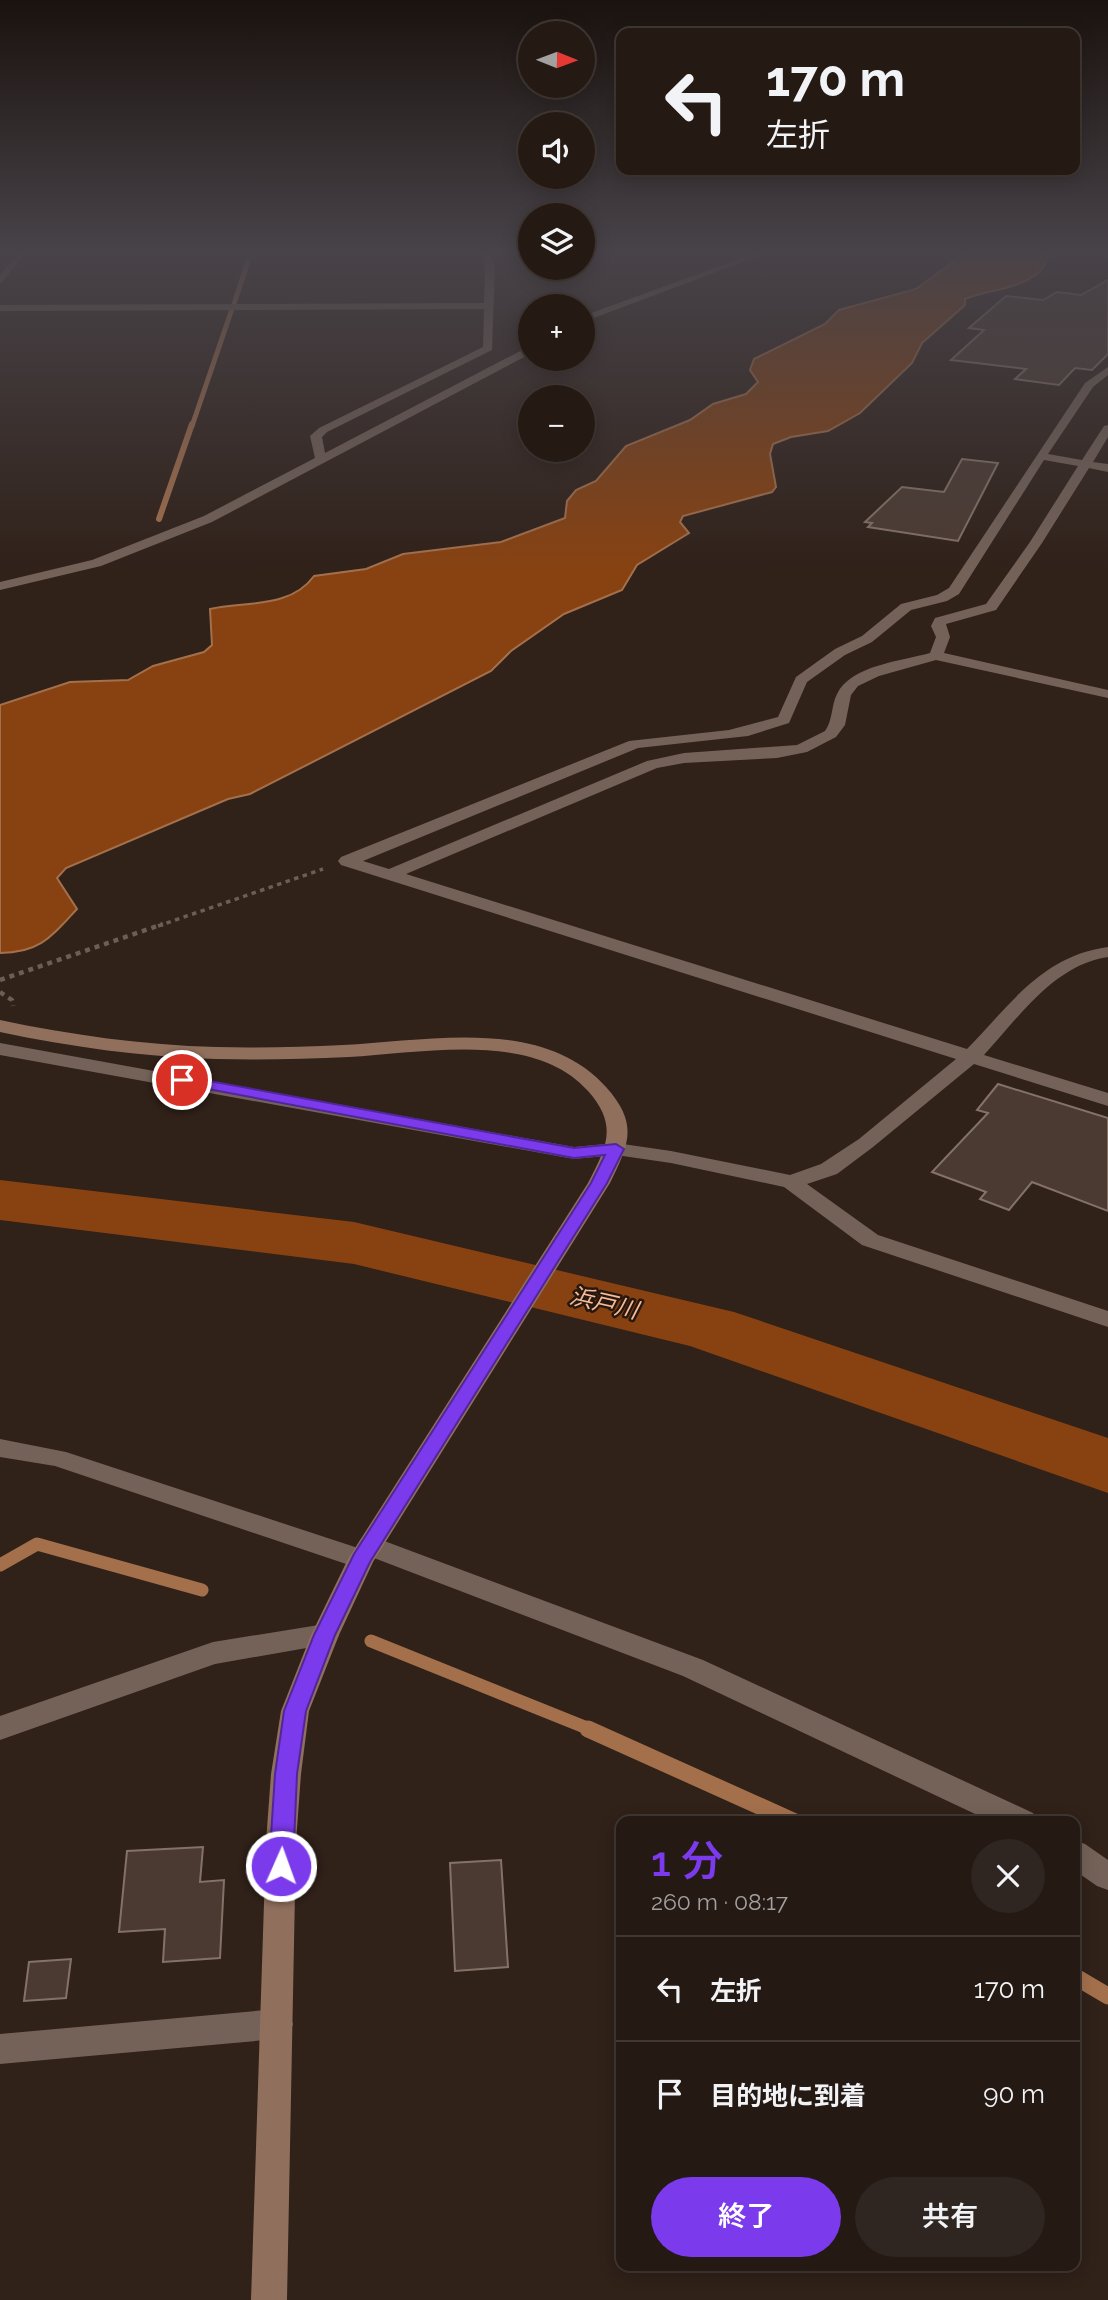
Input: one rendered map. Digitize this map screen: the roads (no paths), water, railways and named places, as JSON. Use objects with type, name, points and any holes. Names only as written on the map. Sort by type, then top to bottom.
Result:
[{"type":"street","points":[[321,459],[316,436],[323,430],[418,381],[471,358]]},
{"type":"street","points":[[0,586],[96,564],[208,519],[516,358]]},
{"type":"street","points":[[1108,370],[1089,385],[954,591],[942,598],[906,607],[863,642],[840,652],[802,680],[784,720],[768,727],[737,734],[657,739],[634,744],[347,861],[1108,1100]]},
{"type":"street","points":[[936,656],[943,637],[938,626],[940,621],[991,607],[1036,543],[1108,428]]},
{"type":"street","points":[[1041,456],[1108,468]]},
{"type":"street","points":[[391,874],[653,764],[684,758],[778,753],[816,743],[831,734],[837,725],[844,695],[853,683],[874,673],[936,656],[1108,694]]},
{"type":"street","points":[[791,1182],[829,1169],[866,1143],[972,1056],[1051,974],[1086,955],[1108,952]]},
{"type":"street","points":[[0,1026],[80,1042],[166,1051],[249,1053],[463,1045],[527,1050],[552,1057],[579,1071],[600,1090],[611,1107],[616,1126],[616,1149],[599,1183],[365,1553],[325,1635],[295,1711],[286,1774],[281,1842],[269,2300]]},
{"type":"street","points":[[0,1049],[574,1153],[616,1149],[671,1157],[791,1182],[870,1240],[1108,1319]]},
{"type":"street","points":[[0,1448],[57,1458],[365,1553],[693,1668],[1009,1816]]},
{"type":"street","points":[[0,1728],[213,1653],[325,1635]]},
{"type":"street","points":[[1080,1857],[1108,1877]]},
{"type":"street","points":[[0,2049],[277,2024]]},
{"type":"waterway","points":[[192,426],[215,358]]},
{"type":"waterway","points":[[159,519],[192,424]]},
{"type":"waterway","name":"浜戸川","points":[[0,1200],[354,1243],[709,1328],[1108,1466]]},
{"type":"waterway","points":[[0,1565],[37,1544],[202,1590]]},
{"type":"waterway","points":[[371,1641],[592,1730]]},
{"type":"waterway","points":[[588,1729],[782,1816]]},
{"type":"waterway","points":[[1080,1980],[1108,1996]]}]
